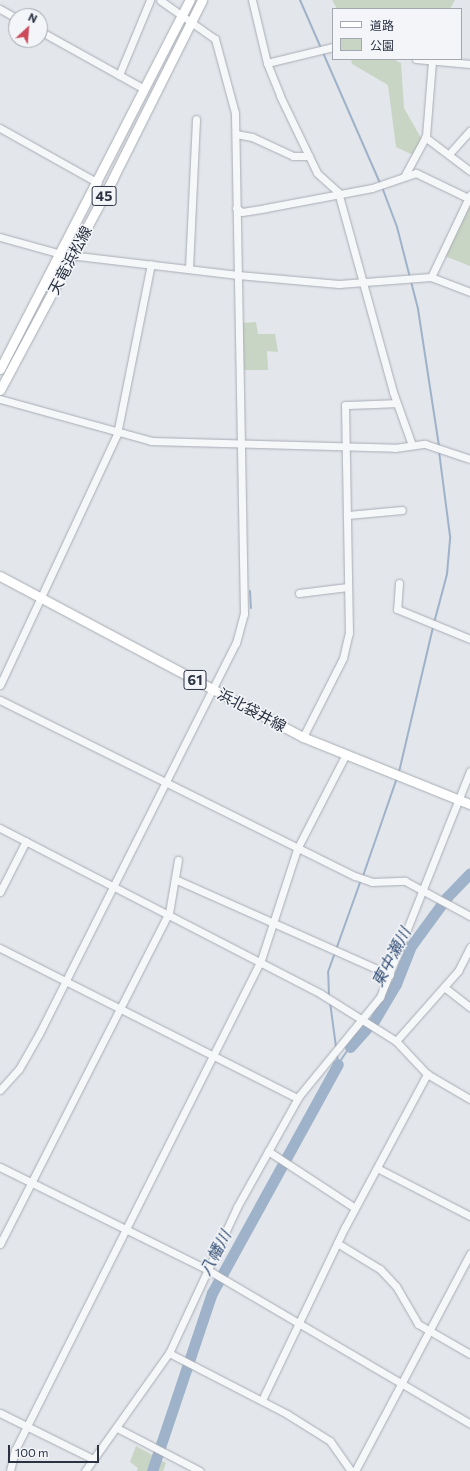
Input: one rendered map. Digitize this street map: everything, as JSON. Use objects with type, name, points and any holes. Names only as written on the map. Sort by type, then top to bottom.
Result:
[{"type":"main road","name":"天竜浜松線","points":[[0,369],[98,183],[190,0]]},
{"type":"main road","name":"天竜浜松線","points":[[0,390],[73,256],[190,21],[202,0]]},
{"type":"main road","name":"浜北袋井線","points":[[0,576],[303,737],[345,756],[470,804]]},
{"type":"street","points":[[119,75],[150,0]]},
{"type":"street","points":[[0,1090],[25,1060],[114,886],[164,783],[236,644],[244,614],[235,113],[218,43],[182,14],[160,0]]},
{"type":"street","points":[[252,0],[267,62],[309,156],[317,173],[338,192],[396,403],[412,445]]},
{"type":"street","points":[[48,35],[144,89]]},
{"type":"street","points":[[267,62],[330,48]]},
{"type":"street","points":[[424,60],[470,64]]},
{"type":"street","points":[[405,175],[425,137],[432,61]]},
{"type":"street","points":[[189,268],[196,119]]},
{"type":"street","points":[[0,128],[98,183]]},
{"type":"street","points":[[449,154],[470,131]]},
{"type":"street","points":[[236,134],[252,137],[293,156],[309,156]]},
{"type":"street","points":[[425,137],[470,170]]},
{"type":"street","points":[[236,208],[242,212],[266,208],[338,192],[375,186],[405,175],[416,173],[469,197],[431,277]]},
{"type":"street","points":[[0,237],[73,256],[189,268],[238,275],[339,284],[414,277],[431,277],[470,292]]},
{"type":"street","points":[[0,685],[42,598],[117,434],[151,264]]},
{"type":"street","points":[[0,399],[117,434],[150,441],[346,447],[412,445],[434,446],[470,459]]},
{"type":"street","points":[[303,737],[347,646],[348,515],[344,405],[396,403]]},
{"type":"street","points":[[348,515],[402,510]]},
{"type":"street","points":[[399,583],[397,609],[470,639]]},
{"type":"street","points":[[299,592],[348,587]]},
{"type":"street","points":[[0,700],[164,783],[358,878],[366,880],[405,881],[470,916]]},
{"type":"street","points":[[10,1471],[27,1426],[261,960],[297,849],[345,756]]},
{"type":"street","points":[[85,1471],[169,1353],[208,1270],[268,1151],[297,1098],[336,1049],[364,1020],[390,975],[470,771]]},
{"type":"street","points":[[0,828],[261,960],[325,996],[396,1041],[427,1074],[470,1099]]},
{"type":"street","points":[[0,892],[26,841]]},
{"type":"street","points":[[0,1244],[119,1008],[169,913],[177,880],[178,860]]},
{"type":"street","points":[[177,880],[274,921],[390,975]]},
{"type":"street","points":[[396,1041],[458,971],[470,947]]},
{"type":"street","points":[[0,948],[297,1098]]},
{"type":"street","points":[[444,987],[470,1007]]},
{"type":"street","points":[[262,1400],[298,1329],[298,1324],[337,1243],[427,1074]]},
{"type":"street","points":[[268,1151],[356,1208]]},
{"type":"street","points":[[0,1167],[208,1270],[224,1281],[470,1424]]},
{"type":"street","points":[[377,1168],[470,1216]]},
{"type":"street","points":[[337,1243],[380,1269],[396,1286],[418,1324],[429,1332],[470,1354]]},
{"type":"street","points":[[355,1471],[403,1385],[470,1254]]},
{"type":"street","points":[[169,1353],[262,1400],[330,1441],[351,1471]]},
{"type":"street","points":[[0,1413],[93,1459]]},
{"type":"street","points":[[117,1428],[200,1471]]},
{"type":"green space","points":[[332,0],[455,0],[451,8],[336,8]]},
{"type":"green space","points":[[351,60],[395,60],[401,63],[404,108],[421,138],[413,155],[396,147],[388,85],[352,64]]},
{"type":"green space","points":[[470,203],[470,266],[442,255]]},
{"type":"green space","points":[[256,322],[258,334],[275,334],[278,352],[267,351],[268,370],[244,370],[242,323]]},
{"type":"green space","points":[[136,1446],[166,1463],[163,1471],[137,1471],[138,1468],[130,1462]]},
{"type":"waterway","points":[[300,0],[380,183]]},
{"type":"waterway","points":[[382,187],[397,227],[418,309],[439,447]]},
{"type":"waterway","points":[[434,623],[447,574],[450,536],[439,451]]},
{"type":"waterway","points":[[250,591],[251,608]]},
{"type":"waterway","points":[[399,772],[433,627]]},
{"type":"waterway","points":[[363,876],[397,778]]},
{"type":"waterway","name":"東中瀬川","points":[[374,1021],[396,984],[411,946],[447,897],[470,873]]},
{"type":"waterway","points":[[329,996],[328,972],[361,880]]},
{"type":"waterway","points":[[330,1002],[336,1047]]},
{"type":"waterway","name":"東中瀬川","points":[[350,1047],[367,1028]]},
{"type":"waterway","points":[[337,1054],[338,1064],[350,1047]]},
{"type":"waterway","name":"八幡川","points":[[152,1471],[212,1293],[338,1064]]}]
